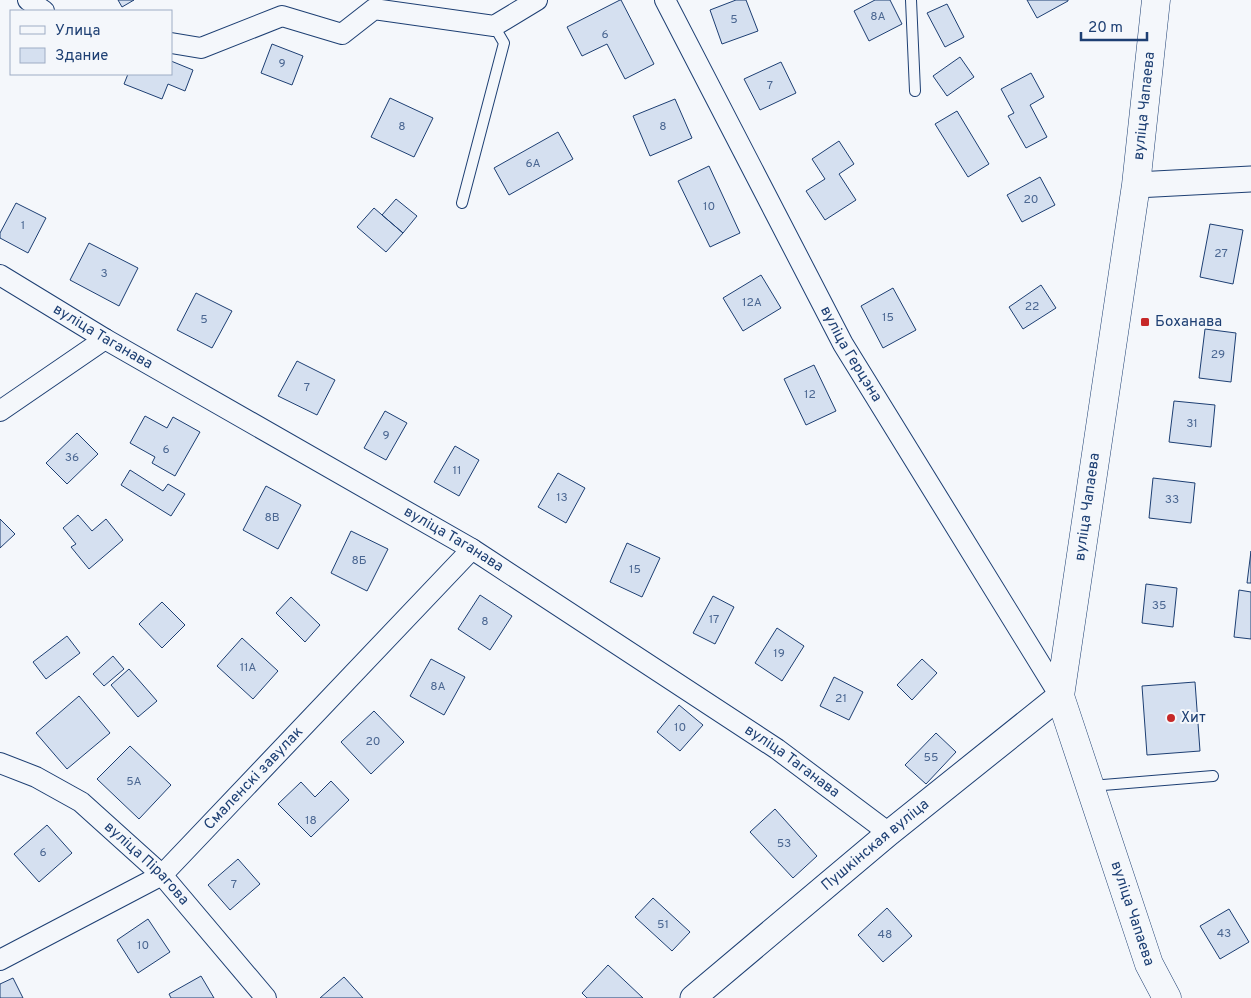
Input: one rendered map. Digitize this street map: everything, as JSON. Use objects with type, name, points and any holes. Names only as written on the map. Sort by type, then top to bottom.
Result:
[{"type":"main road","name":"вуліца Чапаева","points":[[1156,0],[1136,185],[1060,696],[1150,964],[1167,998]]},
{"type":"street","points":[[28,0],[43,10]]},
{"type":"street","points":[[172,43],[201,48],[282,16],[342,34],[374,9],[494,26],[537,0]]},
{"type":"street","name":"вуліца Герцэна","points":[[665,0],[843,344],[1060,696]]},
{"type":"street","points":[[1136,185],[1251,179]]},
{"type":"street","name":"вуліца Таганава","points":[[0,274],[105,339],[472,549],[777,749],[889,833]]},
{"type":"street","points":[[0,411],[105,339]]},
{"type":"street","name":"Смаленскі завулак","points":[[0,960],[162,876],[472,549]]},
{"type":"street","name":"Пушкінская вуліца","points":[[693,998],[889,833],[1060,696]]},
{"type":"street","name":"вуліца Пірагова","points":[[0,764],[36,777],[81,802],[162,876],[266,998]]},
{"type":"lane","points":[[911,0],[915,91]]},
{"type":"lane","points":[[462,203],[504,42],[494,26]]},
{"type":"lane","points":[[1090,786],[1213,776]]},
{"type":"building","points":[[118,0],[134,0],[122,7]]},
{"type":"building","points":[[620,0],[654,64],[625,79],[607,44],[582,56],[567,27]]},
{"type":"building","points":[[736,0],[746,0],[758,31],[722,44],[710,10]]},
{"type":"building","points":[[875,0],[890,0],[902,24],[869,41],[854,11]]},
{"type":"building","points":[[1027,0],[1068,0],[1068,1],[1037,18]]},
{"type":"building","points":[[947,4],[964,37],[945,47],[927,13]]},
{"type":"building","points":[[272,44],[303,56],[292,85],[261,73]]},
{"type":"building","points":[[960,57],[974,77],[947,96],[933,76]]},
{"type":"building","points":[[172,61],[193,70],[185,91],[168,84],[162,99],[124,84],[128,75],[172,75]]},
{"type":"building","points":[[781,62],[796,93],[760,110],[744,79]]},
{"type":"building","points":[[1031,73],[1044,97],[1030,105],[1047,137],[1026,148],[1008,116],[1014,113],[1001,89]]},
{"type":"building","points":[[390,98],[433,118],[414,157],[371,137]]},
{"type":"building","points":[[675,99],[692,138],[650,156],[633,116]]},
{"type":"building","points":[[957,111],[989,164],[968,177],[935,124]]},
{"type":"building","points":[[558,132],[573,159],[509,195],[494,168]]},
{"type":"building","points":[[839,141],[854,164],[839,174],[856,200],[825,220],[806,191],[825,179],[812,159]]},
{"type":"building","points":[[709,166],[740,233],[710,247],[678,181]]},
{"type":"building","points":[[1040,177],[1055,205],[1022,222],[1007,195]]},
{"type":"building","points":[[396,199],[417,216],[403,233],[382,215]]},
{"type":"building","points":[[16,203],[46,218],[28,253],[0,238],[0,233]]},
{"type":"building","points":[[374,208],[403,233],[386,252],[357,227]]},
{"type":"building","points":[[1210,224],[1243,230],[1233,284],[1200,277]]},
{"type":"building","points":[[89,243],[138,268],[119,306],[70,280]]},
{"type":"building","points":[[761,275],[781,308],[743,331],[723,298]]},
{"type":"building","points":[[1041,285],[1056,308],[1023,329],[1009,307]]},
{"type":"building","points":[[893,288],[916,330],[883,348],[861,306]]},
{"type":"building","points":[[196,293],[232,311],[212,348],[177,330]]},
{"type":"building","points":[[1205,329],[1236,333],[1231,382],[1199,378]]},
{"type":"building","points":[[297,361],[335,380],[317,415],[278,396]]},
{"type":"building","points":[[814,365],[836,411],[806,425],[784,379]]},
{"type":"building","points":[[1174,401],[1215,405],[1211,447],[1169,442]]},
{"type":"building","points":[[385,411],[407,423],[386,460],[364,448]]},
{"type":"building","points":[[145,416],[167,428],[173,417],[200,432],[175,476],[152,463],[155,457],[130,443]]},
{"type":"building","points":[[77,433],[98,454],[67,484],[46,463]]},
{"type":"building","points":[[455,446],[479,460],[459,496],[434,482]]},
{"type":"building","points":[[130,470],[163,491],[168,484],[185,494],[171,516],[121,485]]},
{"type":"building","points":[[558,473],[585,488],[566,523],[538,507]]},
{"type":"building","points":[[1153,478],[1195,483],[1191,523],[1149,518]]},
{"type":"building","points":[[266,486],[301,505],[278,549],[243,530]]},
{"type":"building","points":[[78,515],[92,531],[106,519],[123,540],[89,569],[71,547],[76,544],[63,528]]},
{"type":"building","points":[[0,519],[15,534],[0,548]]},
{"type":"building","points":[[351,531],[388,549],[367,591],[331,573]]},
{"type":"building","points":[[627,543],[660,558],[642,597],[610,582]]},
{"type":"building","points":[[1251,551],[1251,583],[1247,583]]},
{"type":"building","points":[[1146,584],[1177,588],[1173,627],[1142,623]]},
{"type":"building","points":[[1239,590],[1251,592],[1251,639],[1234,637]]},
{"type":"building","points":[[480,595],[512,616],[490,650],[458,629]]},
{"type":"building","points":[[713,596],[734,607],[715,644],[693,633]]},
{"type":"building","points":[[291,597],[320,625],[305,642],[276,613]]},
{"type":"building","points":[[162,602],[185,625],[162,648],[139,624]]},
{"type":"building","points":[[777,628],[804,646],[782,681],[755,663]]},
{"type":"building","points":[[67,636],[80,653],[46,679],[33,662]]},
{"type":"building","points":[[242,638],[278,671],[253,699],[217,666]]},
{"type":"building","points":[[113,656],[124,669],[104,686],[93,674]]},
{"type":"building","points":[[431,659],[465,677],[444,715],[410,696]]},
{"type":"building","points":[[922,659],[937,673],[912,700],[897,685]]},
{"type":"building","points":[[129,669],[157,701],[138,717],[111,685]]},
{"type":"building","points":[[834,677],[863,692],[849,720],[820,706]]},
{"type":"building","name":"Хит","points":[[1195,682],[1200,751],[1147,755],[1142,686]]},
{"type":"building","points":[[79,696],[110,733],[67,769],[36,733]]},
{"type":"building","points":[[679,705],[703,725],[680,751],[657,732]]},
{"type":"building","points":[[374,711],[404,742],[371,774],[341,742]]},
{"type":"building","points":[[936,733],[956,752],[926,784],[905,765]]},
{"type":"building","points":[[130,746],[171,785],[139,819],[97,779]]},
{"type":"building","points":[[331,781],[349,800],[311,837],[278,804],[301,782],[315,797]]},
{"type":"building","points":[[775,809],[817,856],[793,878],[750,832]]},
{"type":"building","points":[[47,825],[72,853],[39,882],[14,854]]},
{"type":"building","points":[[238,859],[260,884],[230,910],[208,885]]},
{"type":"building","points":[[653,898],[690,932],[672,951],[635,917]]},
{"type":"building","points":[[887,908],[912,936],[883,962],[858,935]]},
{"type":"building","points":[[1229,909],[1249,942],[1220,959],[1200,926]]},
{"type":"building","points":[[148,919],[170,952],[138,973],[117,940]]},
{"type":"building","points":[[608,965],[643,998],[587,998],[582,993]]},
{"type":"building","points":[[201,976],[214,998],[171,998],[169,994]]},
{"type":"building","points":[[344,977],[363,998],[320,998]]},
{"type":"building","points":[[13,978],[23,998],[0,998],[0,984]]},
{"type":"place","name":"Боханава","points":[[1145,322]]},
{"type":"place","name":"Хит","points":[[1171,718]]}]
